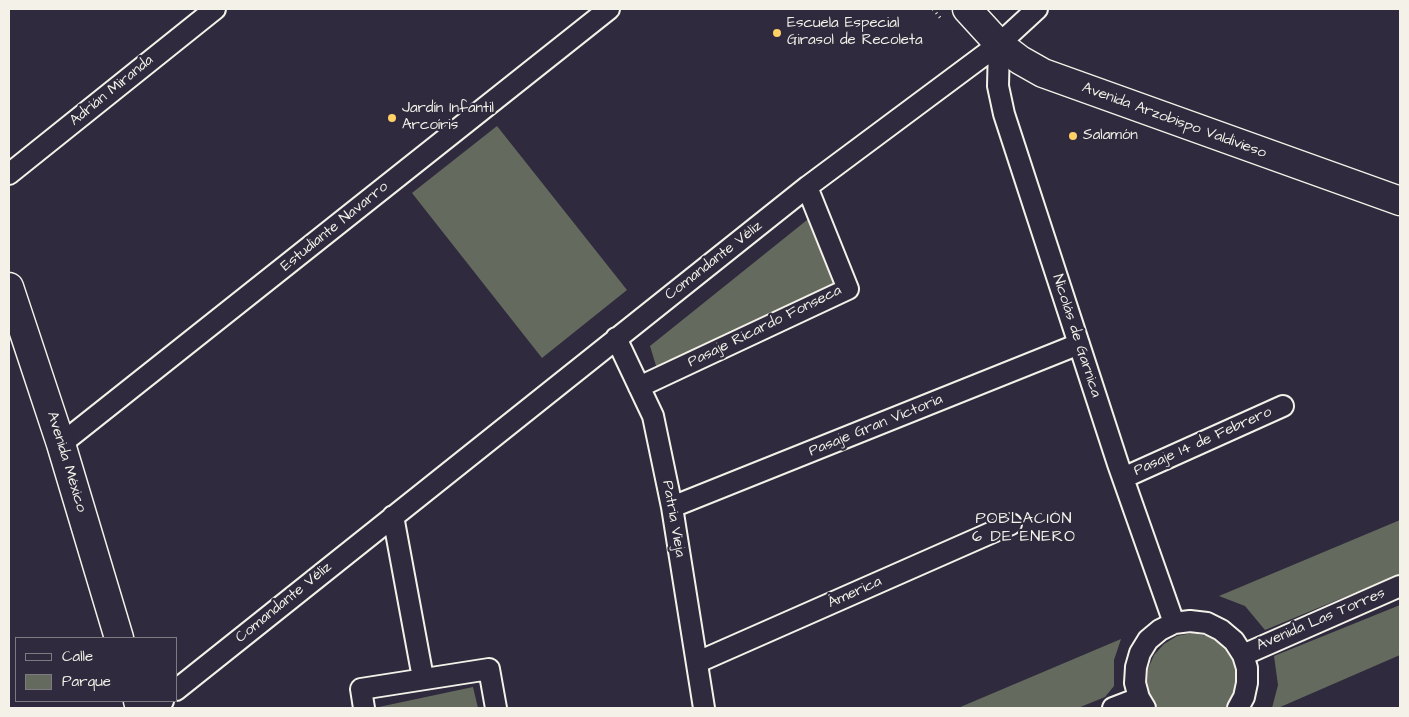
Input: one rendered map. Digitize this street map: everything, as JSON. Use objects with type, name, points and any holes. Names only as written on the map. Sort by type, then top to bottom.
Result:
[{"type":"street","name":"Adrián Miranda","points":[[9,174],[215,9]]},
{"type":"street","name":"Estudiante Navarro","points":[[61,444],[609,9]]},
{"type":"street","name":"Avenida Arzobispo Valdivieso","points":[[967,9],[1000,44],[1020,60],[1043,73],[1400,201]]},
{"type":"street","name":"Comandante Véliz","points":[[178,688],[616,338],[807,188],[1000,44],[1037,9]]},
{"type":"street","name":"Nicolás de Garnica","points":[[1000,44],[998,86],[1004,114],[1123,478],[1174,623]]},
{"type":"street","name":"Pasaje Ricardo Fonseca","points":[[639,387],[848,289],[807,188]]},
{"type":"street","name":"Avenida México","points":[[9,287],[61,444],[119,637]]},
{"type":"street","name":"Patria Vieja","points":[[616,338],[653,416],[672,507],[704,708]]},
{"type":"street","name":"Pasaje Gran Victoria","points":[[672,507],[1079,344]]},
{"type":"street","name":"Pasaje 14 de Febrero","points":[[1123,478],[1283,406]]},
{"type":"street","points":[[393,516],[424,678]]},
{"type":"street","name":"Ámerica","points":[[698,662],[1011,524]]},
{"type":"street","name":"Avenida Las Torres","points":[[1243,655],[1400,586]]},
{"type":"street","points":[[1113,708],[1142,703],[1135,683],[1135,675],[1140,653],[1148,640],[1160,630],[1174,623],[1190,621],[1207,623],[1221,630],[1234,641],[1243,655],[1247,668],[1247,683],[1244,697],[1238,708]]},
{"type":"street","points":[[364,708],[361,689],[489,669],[496,708]]},
{"type":"green space","points":[[497,126],[627,290],[542,358],[412,193]]},
{"type":"green space","points":[[812,216],[838,284],[657,369],[650,346]]},
{"type":"green space","points":[[1400,520],[1400,574],[1265,630],[1245,606],[1219,596]]},
{"type":"green space","points":[[1400,605],[1400,655],[1278,708],[1272,708],[1278,685],[1274,656]]},
{"type":"green space","points":[[1192,633],[1207,636],[1220,643],[1230,653],[1237,667],[1238,682],[1235,697],[1228,708],[1158,708],[1151,698],[1147,684],[1148,669],[1154,655],[1164,644],[1177,636]]},
{"type":"green space","points":[[1121,639],[1114,660],[1114,686],[1105,697],[1078,708],[958,708]]},
{"type":"green space","points":[[473,687],[478,708],[374,708]]},
{"type":"place","name":"Escuela Especial Girasol de Recoleta","points":[[777,33]]},
{"type":"place","name":"Jardín Infantil Arcoíris","points":[[392,118]]},
{"type":"place","name":"Salamón","points":[[1073,136]]},
{"type":"district","name":"POBLACIÓN 6 DE ENERO","points":[[1024,529]]}]
